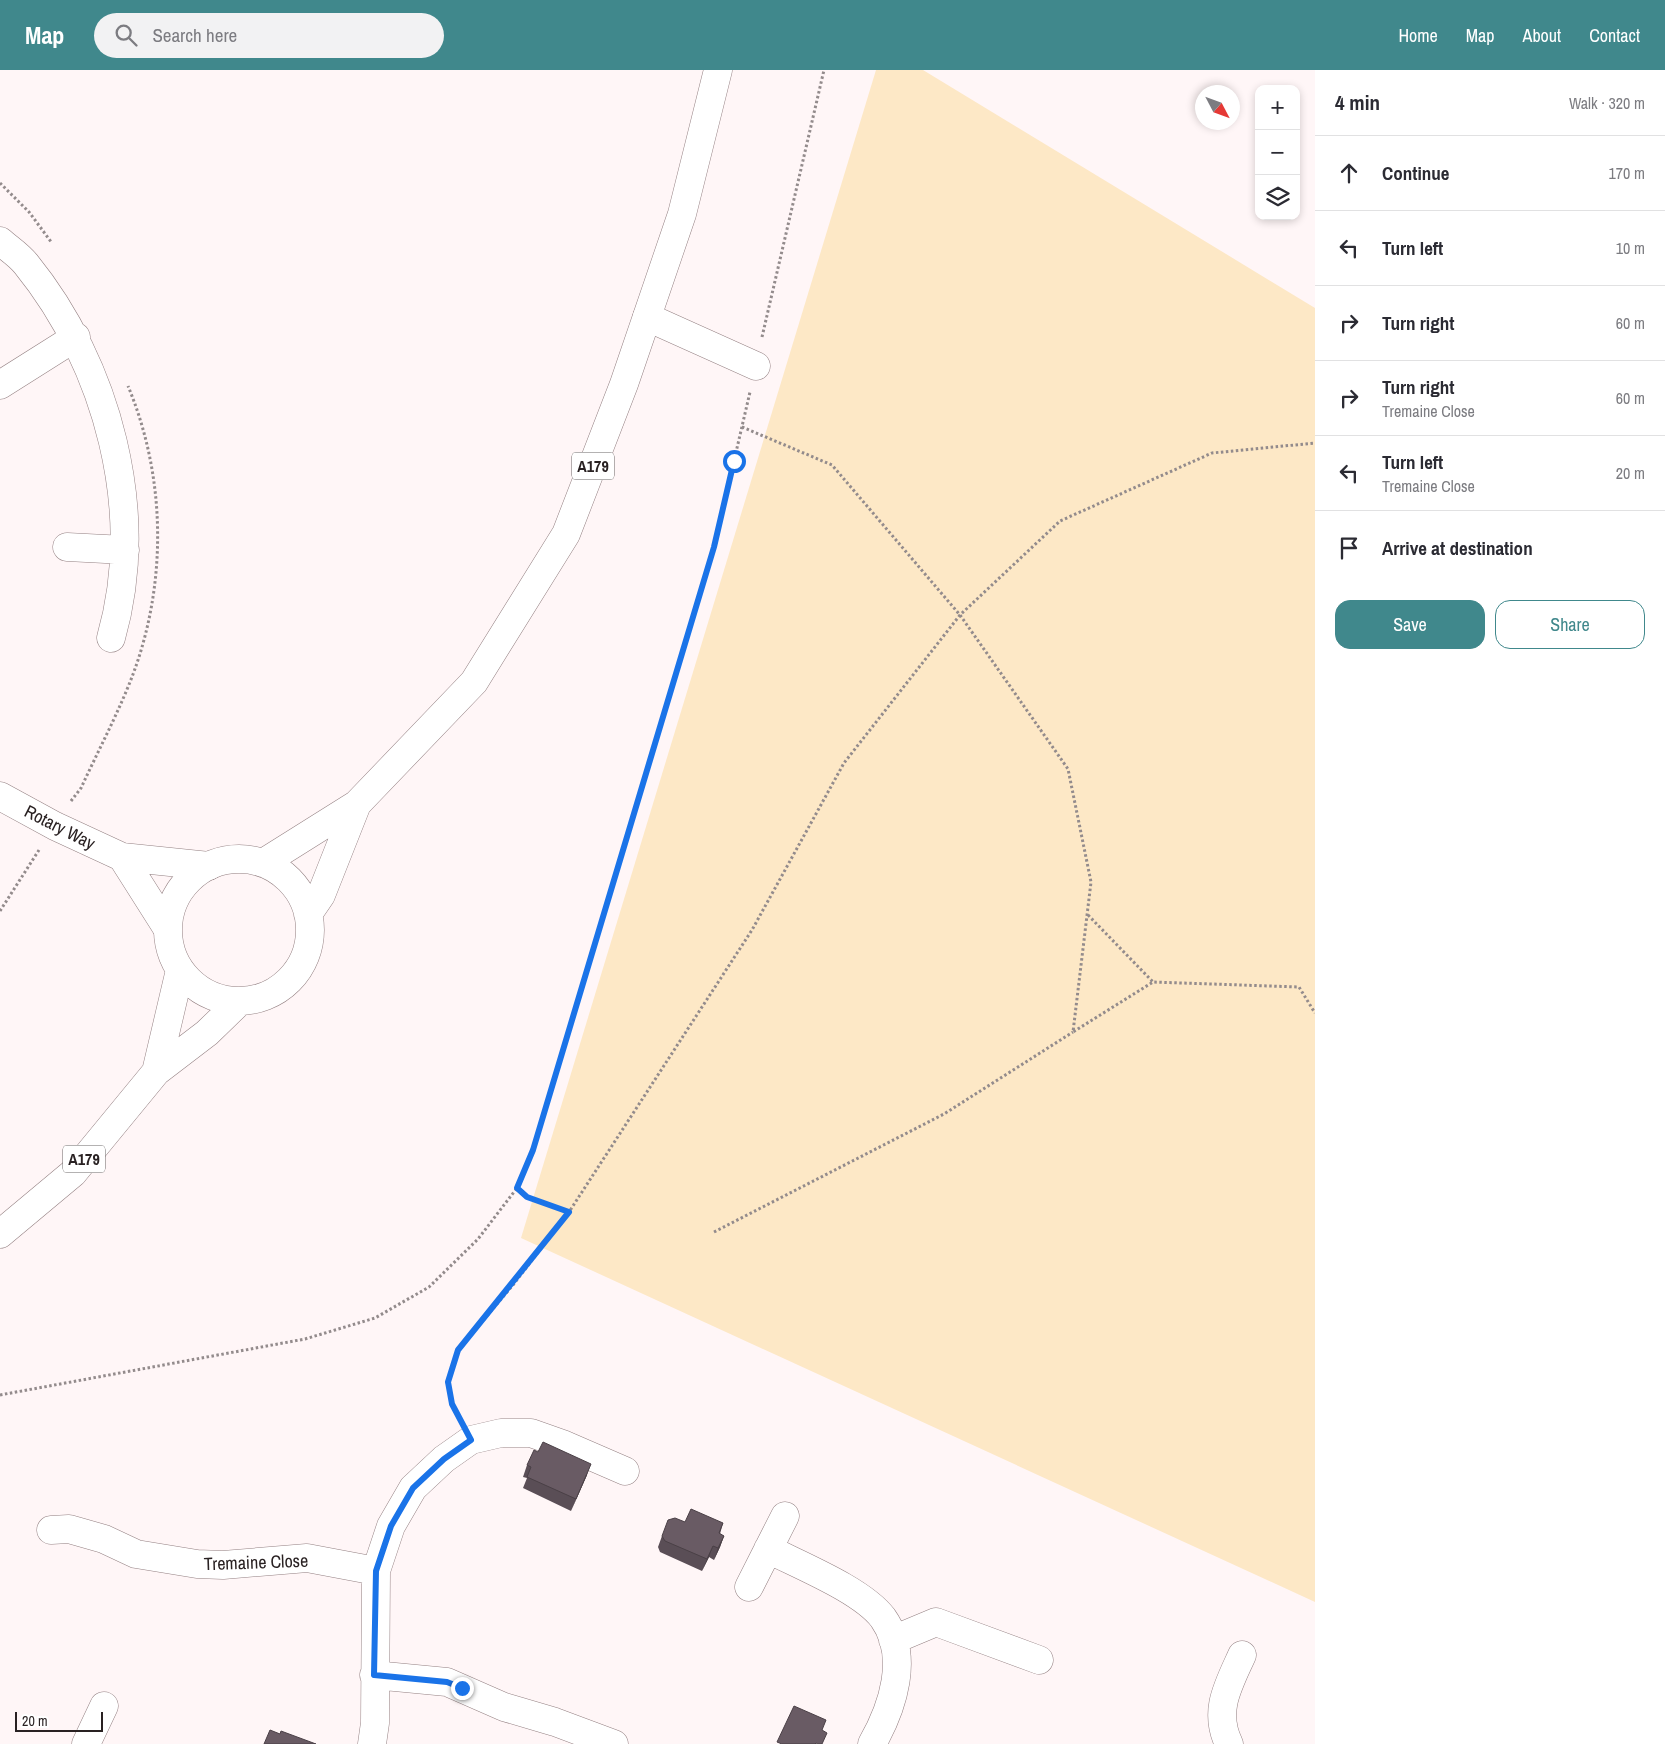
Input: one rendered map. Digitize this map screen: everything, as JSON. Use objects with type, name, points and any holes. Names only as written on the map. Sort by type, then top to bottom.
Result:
[{"type":"main road","name":"A179","points":[[358,804],[474,682],[566,534],[624,384],[682,214],[718,70]]},
{"type":"main road","points":[[0,241],[25,262],[76,337],[105,411],[116,457],[125,550],[119,612],[111,638]]},
{"type":"main road","points":[[647,317],[756,366]]},
{"type":"main road","points":[[0,385],[76,337]]},
{"type":"main road","points":[[67,547],[125,550]]},
{"type":"main road","name":"Rotary Way","points":[[0,796],[55,826],[122,857],[209,866]]},
{"type":"main road","points":[[263,863],[358,804]]},
{"type":"main road","points":[[308,914],[321,895],[358,804]]},
{"type":"main road","points":[[122,857],[168,928]]},
{"type":"main road","points":[[241,859],[263,863],[276,869],[292,883],[304,900],[308,914],[308,942],[305,956],[295,974],[279,989],[260,998],[239,1002],[216,998],[196,987],[180,970],[170,950],[168,928],[172,906],[183,887],[199,871],[209,866],[219,862],[241,859]]},
{"type":"main road","points":[[156,1072],[180,970]]},
{"type":"main road","points":[[156,1072],[207,1033],[239,1002]]},
{"type":"main road","name":"A179","points":[[0,1234],[73,1173],[156,1072]]},
{"type":"main road","points":[[372,1744],[375,1724],[376,1571],[391,1526],[413,1488],[444,1459],[471,1440],[501,1433],[531,1433],[565,1445],[625,1471]]},
{"type":"main road","points":[[749,1587],[785,1516]]},
{"type":"main road","name":"Tremaine Close","points":[[51,1530],[69,1529],[104,1539],[136,1554],[197,1564],[223,1565],[307,1558],[376,1571]]},
{"type":"main road","points":[[768,1549],[853,1594],[882,1617],[893,1640],[899,1659],[891,1698],[872,1744]]},
{"type":"main road","points":[[893,1640],[936,1622],[1039,1660]]},
{"type":"main road","points":[[1229,1744],[1222,1729],[1223,1696],[1242,1655]]},
{"type":"main road","points":[[374,1675],[447,1682],[504,1706],[555,1722],[614,1744]]},
{"type":"main road","points":[[86,1744],[104,1706]]},
{"type":"path","points":[[0,1395],[305,1339],[375,1318],[429,1288],[478,1239],[517,1188],[533,1150],[714,547],[824,70]]},
{"type":"path","points":[[0,183],[29,212],[52,243]]},
{"type":"path","points":[[742,427],[832,466],[960,615],[1068,769],[1091,882],[1073,1032]]},
{"type":"path","points":[[471,1440],[452,1404],[448,1382],[458,1350],[569,1212],[752,930],[844,763],[960,615],[1060,521],[1212,453],[1315,443]]},
{"type":"path","points":[[0,911],[44,843]]},
{"type":"path","points":[[1087,914],[1153,982]]},
{"type":"path","points":[[714,1232],[944,1114],[1153,982],[1299,987],[1315,1013]]},
{"type":"path","points":[[517,1188],[527,1197],[569,1212]]},
{"type":"shaded area","points":[[876,70],[923,70],[1315,308],[1315,1602],[521,1238]]},
{"type":"building","points":[[543,1442],[591,1464],[576,1499],[527,1477],[531,1467],[527,1465],[534,1450],[538,1452]]},
{"type":"building","points":[[691,1509],[723,1523],[719,1533],[724,1536],[718,1548],[713,1546],[707,1559],[665,1541],[662,1536],[668,1520],[675,1518],[685,1522]]},
{"type":"building","points":[[794,1706],[826,1720],[822,1730],[827,1733],[822,1744],[782,1744],[777,1742]]},
{"type":"building","points":[[270,1730],[280,1734],[281,1731],[316,1744],[264,1744]]},
{"type":"route","points":[[462,1688],[447,1682],[374,1675],[376,1571],[391,1526],[413,1488],[444,1459],[471,1440],[452,1404],[448,1382],[458,1350],[569,1212],[527,1197],[517,1188],[533,1150],[714,547],[734,461]]}]
